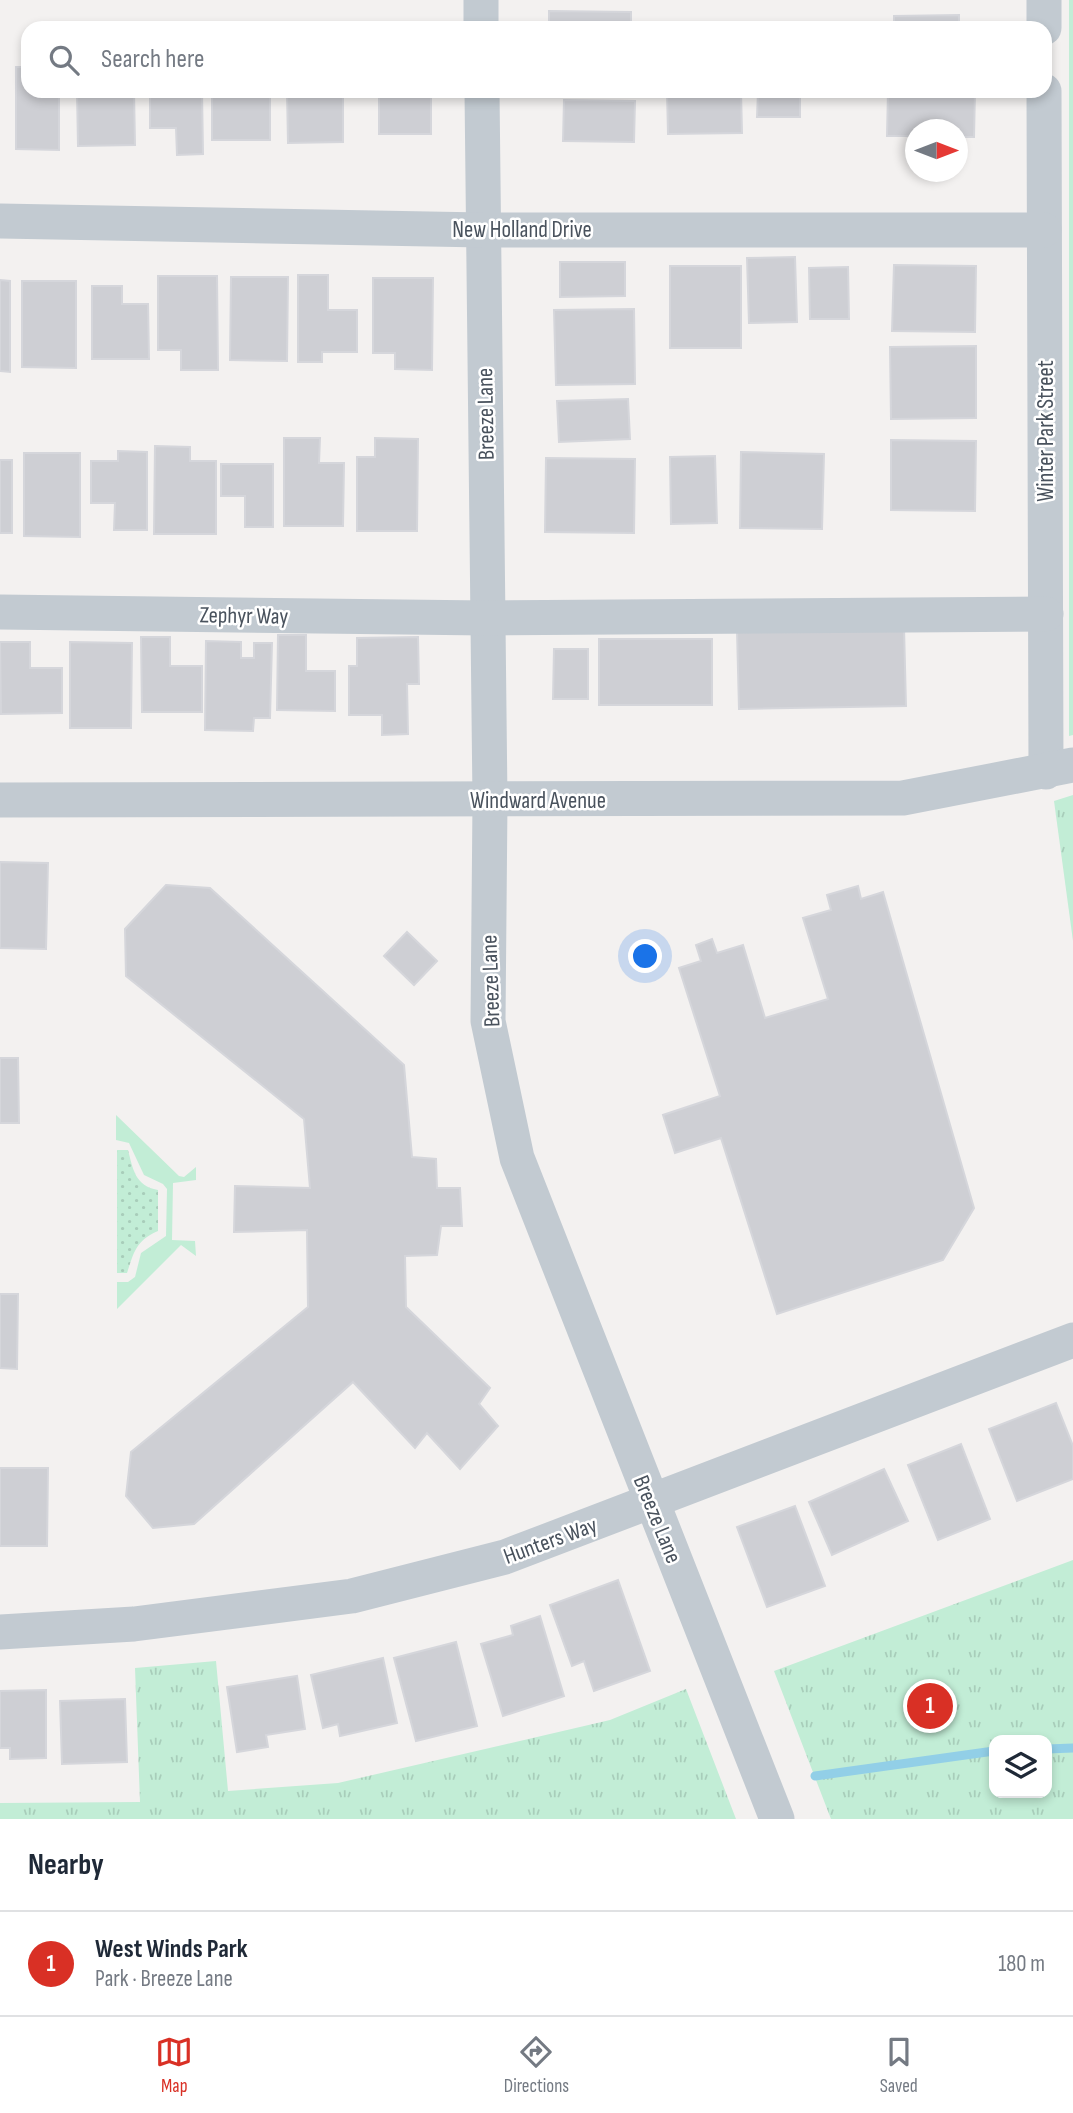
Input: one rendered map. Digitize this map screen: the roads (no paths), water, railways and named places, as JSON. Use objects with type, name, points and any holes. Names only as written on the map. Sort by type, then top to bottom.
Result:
[{"type":"street","points":[[481,0],[481,21]]},
{"type":"street","points":[[1044,0],[1044,21]]},
{"type":"street","name":"Breeze Lane","points":[[482,98],[490,801],[488,1021],[517,1158],[777,1819]]},
{"type":"street","name":"Winter Park Street","points":[[1044,98],[1046,614],[1060,768]]},
{"type":"street","name":"New Holland Drive","points":[[0,221],[483,230],[1044,230]]},
{"type":"street","name":"Zephyr Way","points":[[0,612],[487,618],[1046,614]]},
{"type":"street","name":"Windward Avenue","points":[[0,800],[903,798],[1060,768]]},
{"type":"street","name":"Hunters Way","points":[[0,1632],[134,1623],[352,1596],[506,1557],[1073,1340]]},
{"type":"waterway","points":[[1052,1749],[1073,1748]]},
{"type":"waterway","points":[[815,1776],[989,1752]]},
{"type":"place","name":"West Winds Park","points":[[930,1706]]}]
